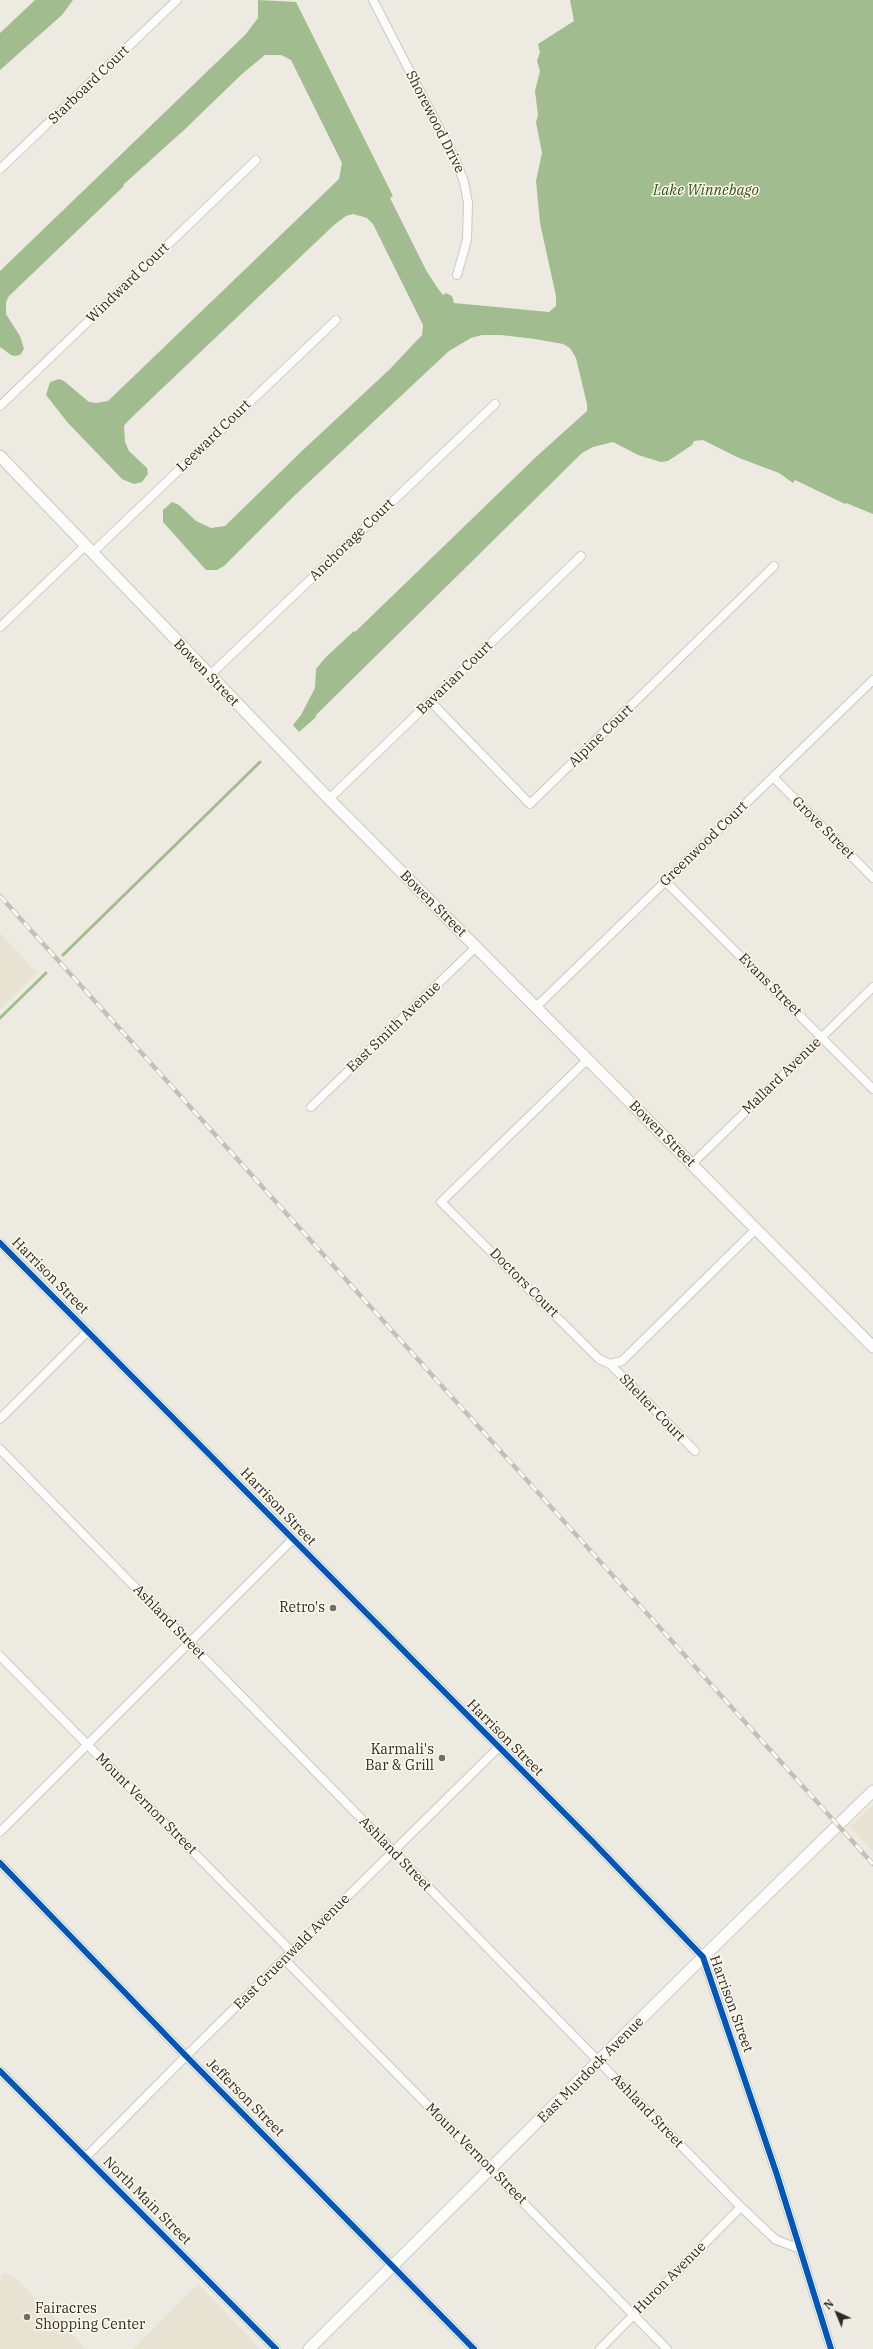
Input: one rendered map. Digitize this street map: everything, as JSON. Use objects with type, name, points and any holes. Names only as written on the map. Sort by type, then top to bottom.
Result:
[{"type":"main road","name":"Bowen Street","points":[[0,456],[88,550],[329,799],[873,1347]]},
{"type":"main road","name":"East Murdock Avenue","points":[[309,2349],[491,2170],[703,1957],[873,1792]]},
{"type":"street","name":"Starboard Court","points":[[0,169],[177,0]]},
{"type":"street","name":"Shorewood Drive","points":[[373,0],[456,161],[464,182],[468,203],[467,240],[457,275]]},
{"type":"street","name":"Windward Court","points":[[0,406],[256,160]]},
{"type":"street","name":"Leeward Court","points":[[0,627],[88,550],[336,320]]},
{"type":"street","name":"Anchorage Court","points":[[209,676],[495,404]]},
{"type":"street","name":"Bavarian Court","points":[[329,799],[581,556]]},
{"type":"street","name":"Alpine Court","points":[[430,701],[530,804],[774,566]]},
{"type":"street","name":"Greenwood Court","points":[[536,1007],[873,680]]},
{"type":"street","name":"Grove Street","points":[[773,777],[873,878]]},
{"type":"street","name":"Evans Street","points":[[665,881],[873,1089]]},
{"type":"street","name":"East Smith Avenue","points":[[311,1107],[476,948]]},
{"type":"street","name":"Mallard Avenue","points":[[692,1164],[873,987]]},
{"type":"street","name":"Doctors Court","points":[[588,1060],[441,1202],[599,1359],[610,1364]]},
{"type":"street","points":[[610,1364],[622,1361],[756,1229]]},
{"type":"street","name":"Harrison Street","points":[[0,1242],[703,1957],[777,2175],[798,2248],[831,2349]]},
{"type":"street","points":[[0,1419],[88,1331]]},
{"type":"street","name":"Shelter Court","points":[[610,1364],[695,1451]]},
{"type":"street","name":"Ashland Street","points":[[0,1449],[190,1642],[392,1852],[741,2207],[776,2240],[798,2248]]},
{"type":"street","points":[[0,1832],[292,1540]]},
{"type":"street","name":"Mount Vernon Street","points":[[0,1656],[292,1952]]},
{"type":"street","name":"East Gruenwald Avenue","points":[[86,2157],[186,2056],[498,1748]]},
{"type":"street","name":"Jefferson Street","points":[[0,1863],[186,2056],[474,2349]]},
{"type":"street","name":"Mount Vernon Street","points":[[284,1959],[667,2349]]},
{"type":"street","name":"North Main Street","points":[[0,2071],[276,2349]]},
{"type":"street","name":"Huron Avenue","points":[[600,2349],[741,2207]]},
{"type":"shaded area","points":[[0,933],[37,973],[0,1009]]},
{"type":"shaded area","points":[[873,1805],[873,1851],[850,1827]]},
{"type":"shaded area","name":"Fairacres Shopping Center","points":[[3,2273],[14,2277],[86,2349],[0,2349],[0,2284]]},
{"type":"shaded area","points":[[198,2284],[260,2349],[133,2349]]},
{"type":"water","points":[[35,0],[73,0],[62,15],[0,70],[0,33]]},
{"type":"water","name":"Lake Winnebago","points":[[258,0],[296,2],[393,196],[390,198],[427,272],[443,295],[446,293],[452,296],[454,303],[549,312],[556,306],[556,296],[540,223],[536,181],[542,153],[536,122],[538,115],[535,91],[540,71],[537,61],[540,52],[538,44],[574,21],[570,0],[873,0],[873,514],[846,503],[845,504],[795,480],[793,483],[779,473],[739,458],[703,440],[694,441],[692,445],[668,461],[661,462],[638,455],[613,442],[593,447],[582,453],[317,714],[315,718],[299,732],[293,725],[301,715],[315,688],[316,669],[325,658],[354,631],[355,632],[537,456],[587,411],[587,404],[576,358],[570,348],[563,344],[501,335],[482,335],[471,338],[449,351],[293,497],[224,566],[217,570],[206,570],[163,522],[163,510],[172,502],[179,505],[196,521],[211,528],[225,526],[304,449],[390,369],[422,335],[423,325],[373,224],[367,218],[353,214],[346,216],[334,225],[124,426],[125,442],[129,451],[147,468],[148,474],[142,482],[134,484],[122,479],[68,423],[46,395],[50,382],[59,379],[64,381],[89,402],[96,403],[108,401],[339,179],[342,163],[291,60],[281,55],[265,55],[242,74],[184,130],[123,185],[124,186],[9,296],[6,302],[6,314],[20,336],[24,349],[20,355],[15,356],[11,355],[0,347],[0,271],[245,35],[258,18]]},
{"type":"waterway","points":[[63,955],[260,762]]},
{"type":"waterway","points":[[0,1018],[46,973]]},
{"type":"railway","points":[[0,896],[873,1864]]},
{"type":"cycle path","points":[[0,1243],[592,1841],[703,1957],[777,2175],[831,2349]]},
{"type":"cycle path","points":[[0,1863],[186,2056],[474,2349]]},
{"type":"cycle path","points":[[0,2071],[276,2349]]},
{"type":"place","name":"Retro's","points":[[333,1608]]},
{"type":"place","name":"Karmali's Bar & Grill","points":[[442,1758]]},
{"type":"place","name":"Fairacres Shopping Center","points":[[27,2317]]}]
